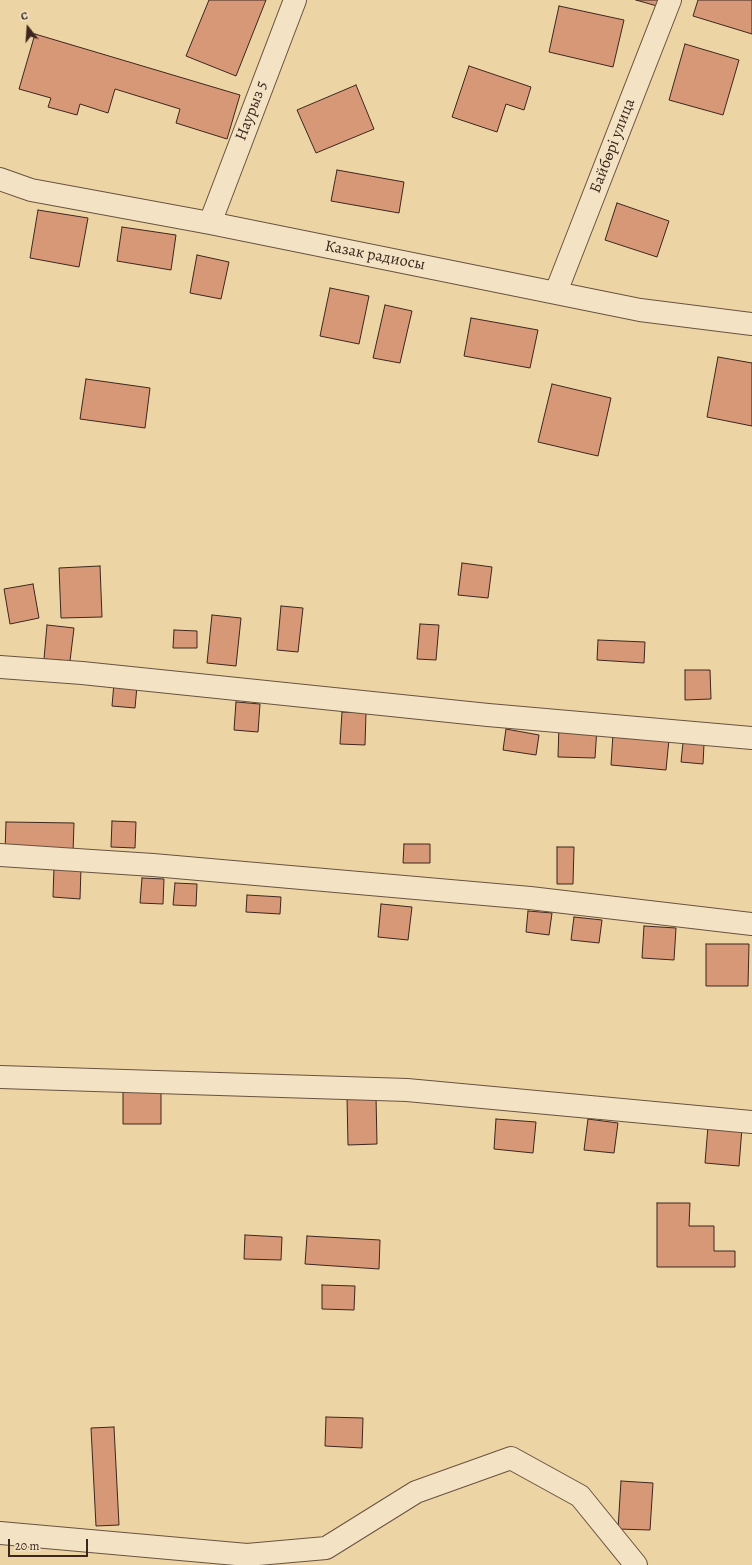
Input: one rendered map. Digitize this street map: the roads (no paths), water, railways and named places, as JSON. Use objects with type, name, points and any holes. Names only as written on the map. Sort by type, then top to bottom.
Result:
[{"type":"street","name":"Наурыз 5","points":[[210,223],[295,0]]},
{"type":"street","name":"Байбөрі улица","points":[[556,292],[670,0]]},
{"type":"street","name":"Казак радиосы","points":[[0,179],[31,190],[210,223],[640,310],[752,324]]},
{"type":"street","points":[[0,667],[82,673],[488,715],[752,738]]},
{"type":"street","points":[[0,855],[153,865],[530,898],[752,924]]},
{"type":"street","points":[[0,1077],[406,1090],[752,1122]]},
{"type":"street","points":[[0,1533],[247,1555],[326,1548],[416,1492],[511,1458],[580,1496],[636,1565]]}]
